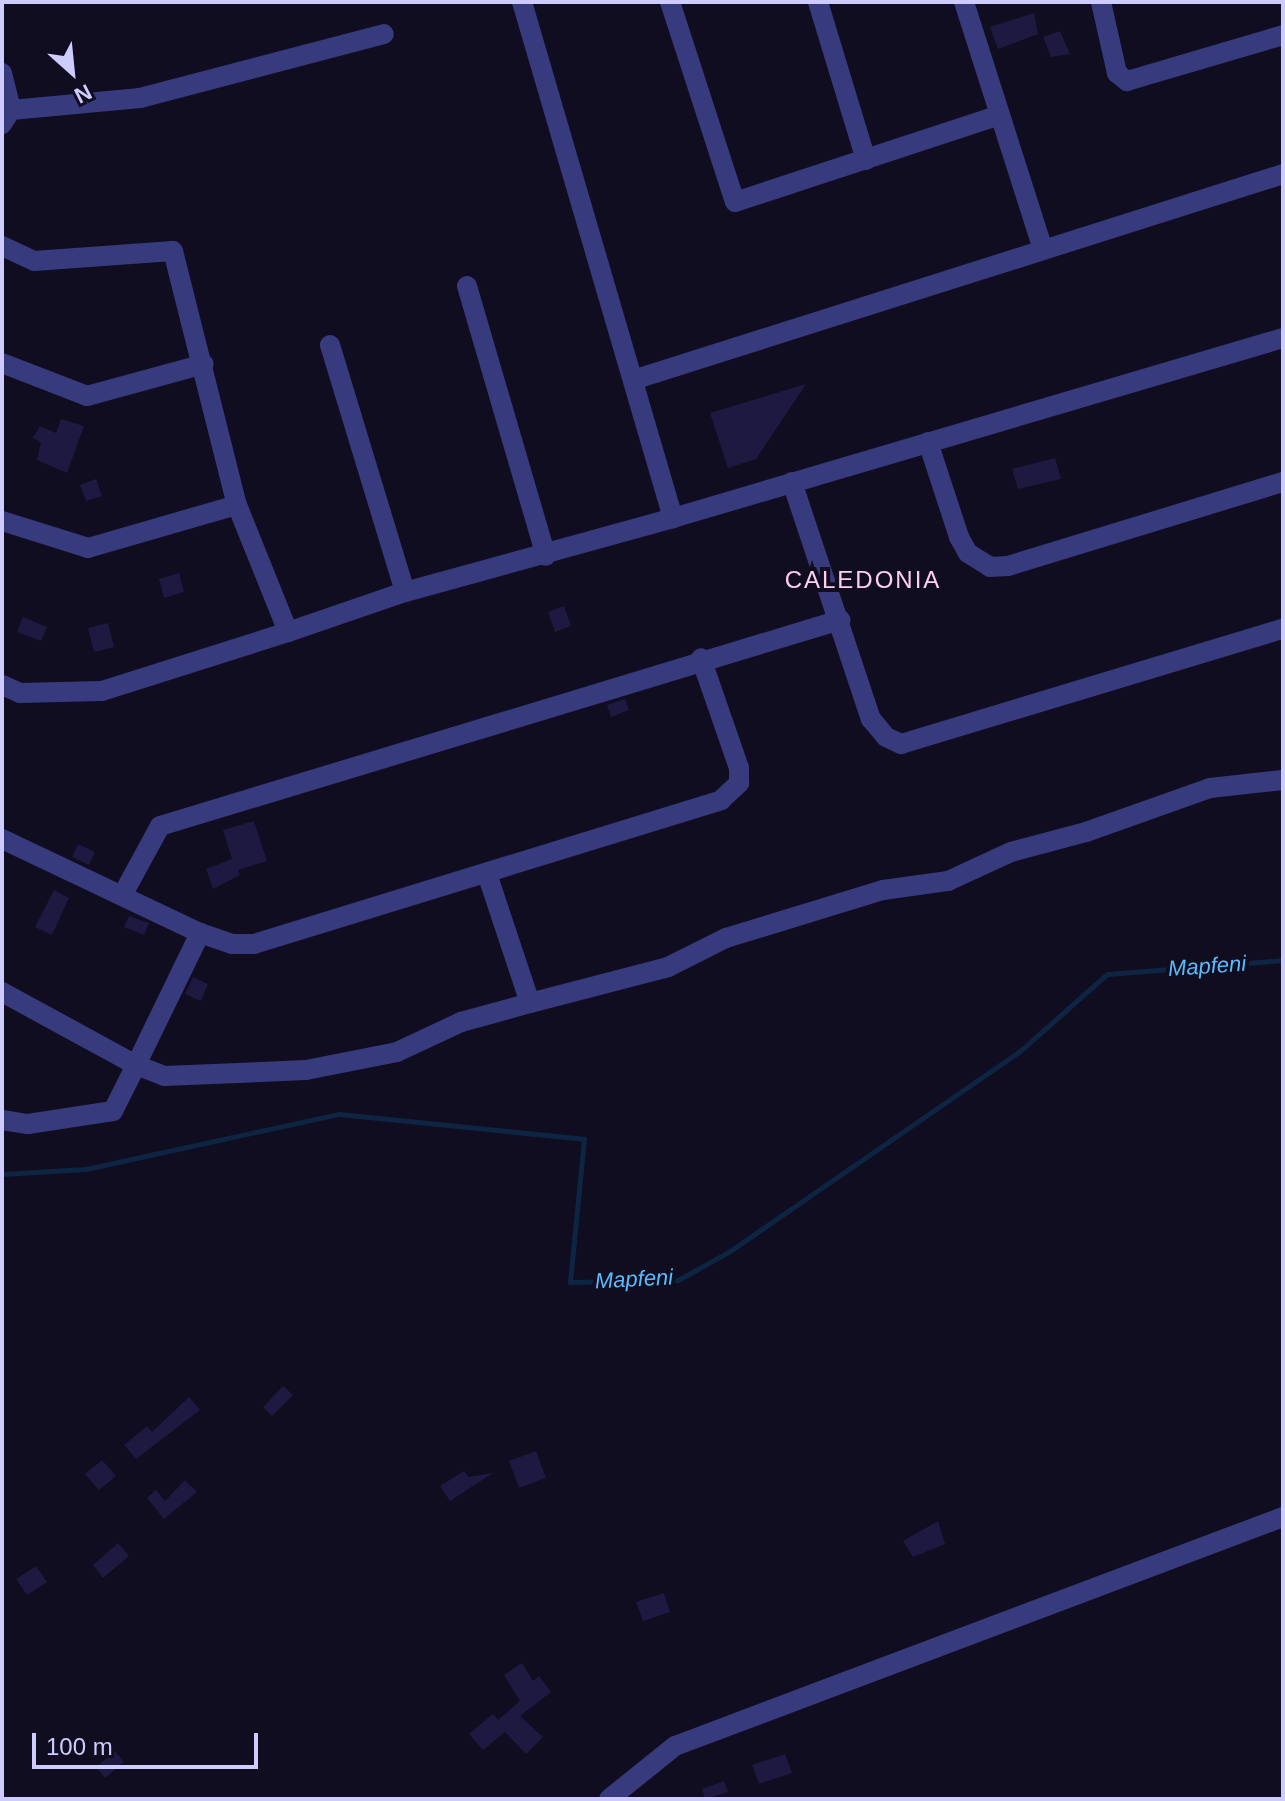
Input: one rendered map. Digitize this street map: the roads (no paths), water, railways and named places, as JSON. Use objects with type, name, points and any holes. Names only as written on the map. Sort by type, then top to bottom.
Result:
[{"type":"street","points":[[522,2],[673,518]]},
{"type":"street","points":[[670,2],[735,202],[999,115]]},
{"type":"street","points":[[818,2],[866,160]]},
{"type":"street","points":[[964,2],[1042,247]]},
{"type":"street","points":[[1101,2],[1117,73],[1127,81],[1283,35]]},
{"type":"street","points":[[2,73],[6,117],[140,98],[384,34]]},
{"type":"street","points":[[633,380],[1042,247],[1283,174]]},
{"type":"street","points":[[2,246],[34,261],[173,251],[204,364],[237,505],[288,632]]},
{"type":"street","points":[[467,286],[546,556]]},
{"type":"street","points":[[2,685],[20,693],[102,691],[405,592],[546,556],[1283,338]]},
{"type":"street","points":[[330,345],[405,592]]},
{"type":"street","points":[[2,363],[87,396],[204,364]]},
{"type":"street","points":[[928,442],[959,537],[968,553],[990,567],[1008,566],[1283,482]]},
{"type":"street","points":[[792,482],[871,719],[886,737],[901,744],[1283,629]]},
{"type":"street","points":[[2,521],[88,548],[237,505]]},
{"type":"street","points":[[123,894],[160,826],[701,658],[840,620]]},
{"type":"street","points":[[2,839],[200,933],[232,944],[254,944],[487,874],[733,792],[739,783],[739,768],[701,658]]},
{"type":"street","points":[[2,992],[136,1065],[164,1076],[306,1070],[397,1052],[461,1022],[668,967],[726,938],[883,890],[948,881],[1011,852],[1086,832],[1210,788],[1283,780]]},
{"type":"street","points":[[487,874],[530,1003]]},
{"type":"street","points":[[2,1120],[28,1124],[113,1111],[200,933]]},
{"type":"street","points":[[609,1799],[675,1746],[1283,1517]]},
{"type":"waterway","name":"Mapfeni","points":[[2,1174],[86,1169],[339,1114],[584,1139],[570,1282],[678,1280],[730,1251],[1020,1051],[1107,974],[1283,960]]},
{"type":"district","name":"CALEDONIA","points":[[863,580]]}]
